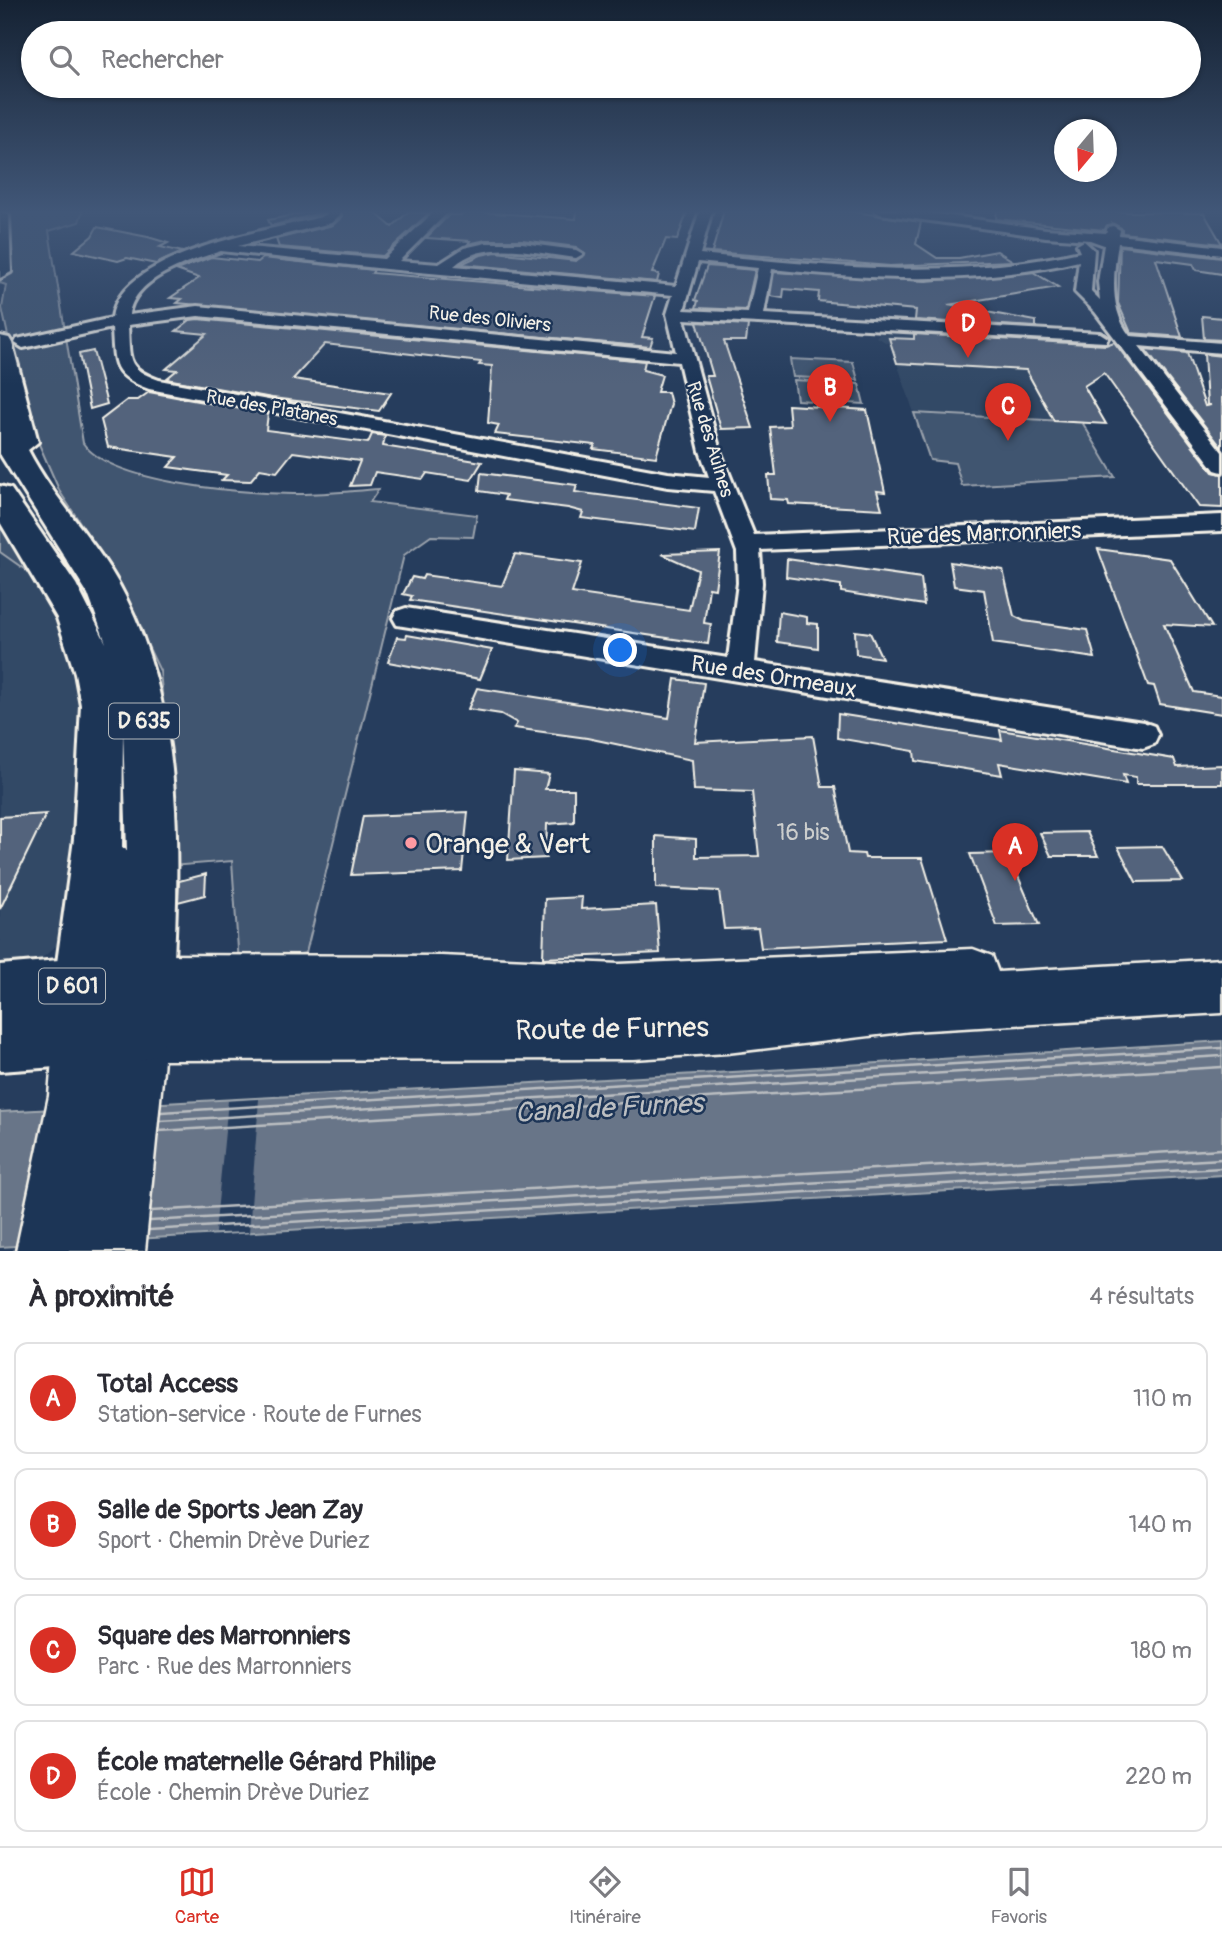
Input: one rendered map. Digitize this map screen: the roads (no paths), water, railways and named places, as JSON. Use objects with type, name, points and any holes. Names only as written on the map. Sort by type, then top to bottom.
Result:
[{"type":"main road","points":[[11,343],[17,492]]},
{"type":"main road","name":"D 635","points":[[0,416],[11,450],[17,492],[41,555],[74,609],[96,670],[114,778],[116,812],[112,1003],[105,1097],[113,1251]]},
{"type":"main road","name":"D 635","points":[[17,492],[92,570],[118,617],[141,692],[150,860],[112,1003]]},
{"type":"main road","name":"Route de Furnes","points":[[0,1042],[112,1003],[441,983],[632,990],[1222,962]]},
{"type":"main road","name":"Route de Furnes","points":[[0,993],[379,1029],[633,1031],[727,1025],[911,1004],[1222,986]]},
{"type":"main road","name":"D 635","points":[[49,1251],[105,1097]]},
{"type":"street","name":"Rue des Platanes","points":[[167,268],[144,281],[125,302],[122,321],[124,370],[149,384],[668,480],[724,485]]},
{"type":"street","points":[[423,268],[682,291]]},
{"type":"street","points":[[689,268],[675,314],[1100,338]]},
{"type":"street","points":[[755,319],[765,268]]},
{"type":"street","points":[[819,268],[888,274],[975,276],[1000,268]]},
{"type":"street","points":[[1084,268],[1082,289],[1112,323],[1222,466]]},
{"type":"street","points":[[1108,268],[1106,292],[1112,323]]},
{"type":"street","points":[[1082,289],[1094,293],[1106,292]]},
{"type":"street","name":"Rue des Oliviers","points":[[11,343],[122,321],[198,311],[687,358]]},
{"type":"street","name":"Rue des Aulnes","points":[[675,314],[710,451],[747,544],[751,569],[740,671]]},
{"type":"street","points":[[1123,340],[1222,348]]},
{"type":"street","name":"Rue des Marronniers","points":[[747,544],[1222,523]]},
{"type":"street","name":"Rue des Ormeaux","points":[[406,618],[1143,735]]},
{"type":"water","name":"Canal de Furnes","points":[[1222,1041],[1222,1175],[0,1247],[0,1112],[769,1070]]},
{"type":"place","name":"École maternelle Gérard Philipe","points":[[968,358]]},
{"type":"place","name":"Salle de Sports Jean Zay","points":[[830,422]]},
{"type":"place","name":"Square des Marronniers","points":[[1008,441]]},
{"type":"place","name":"Orange & Vert","points":[[411,843]]},
{"type":"place","name":"Total Access","points":[[1015,881]]}]
